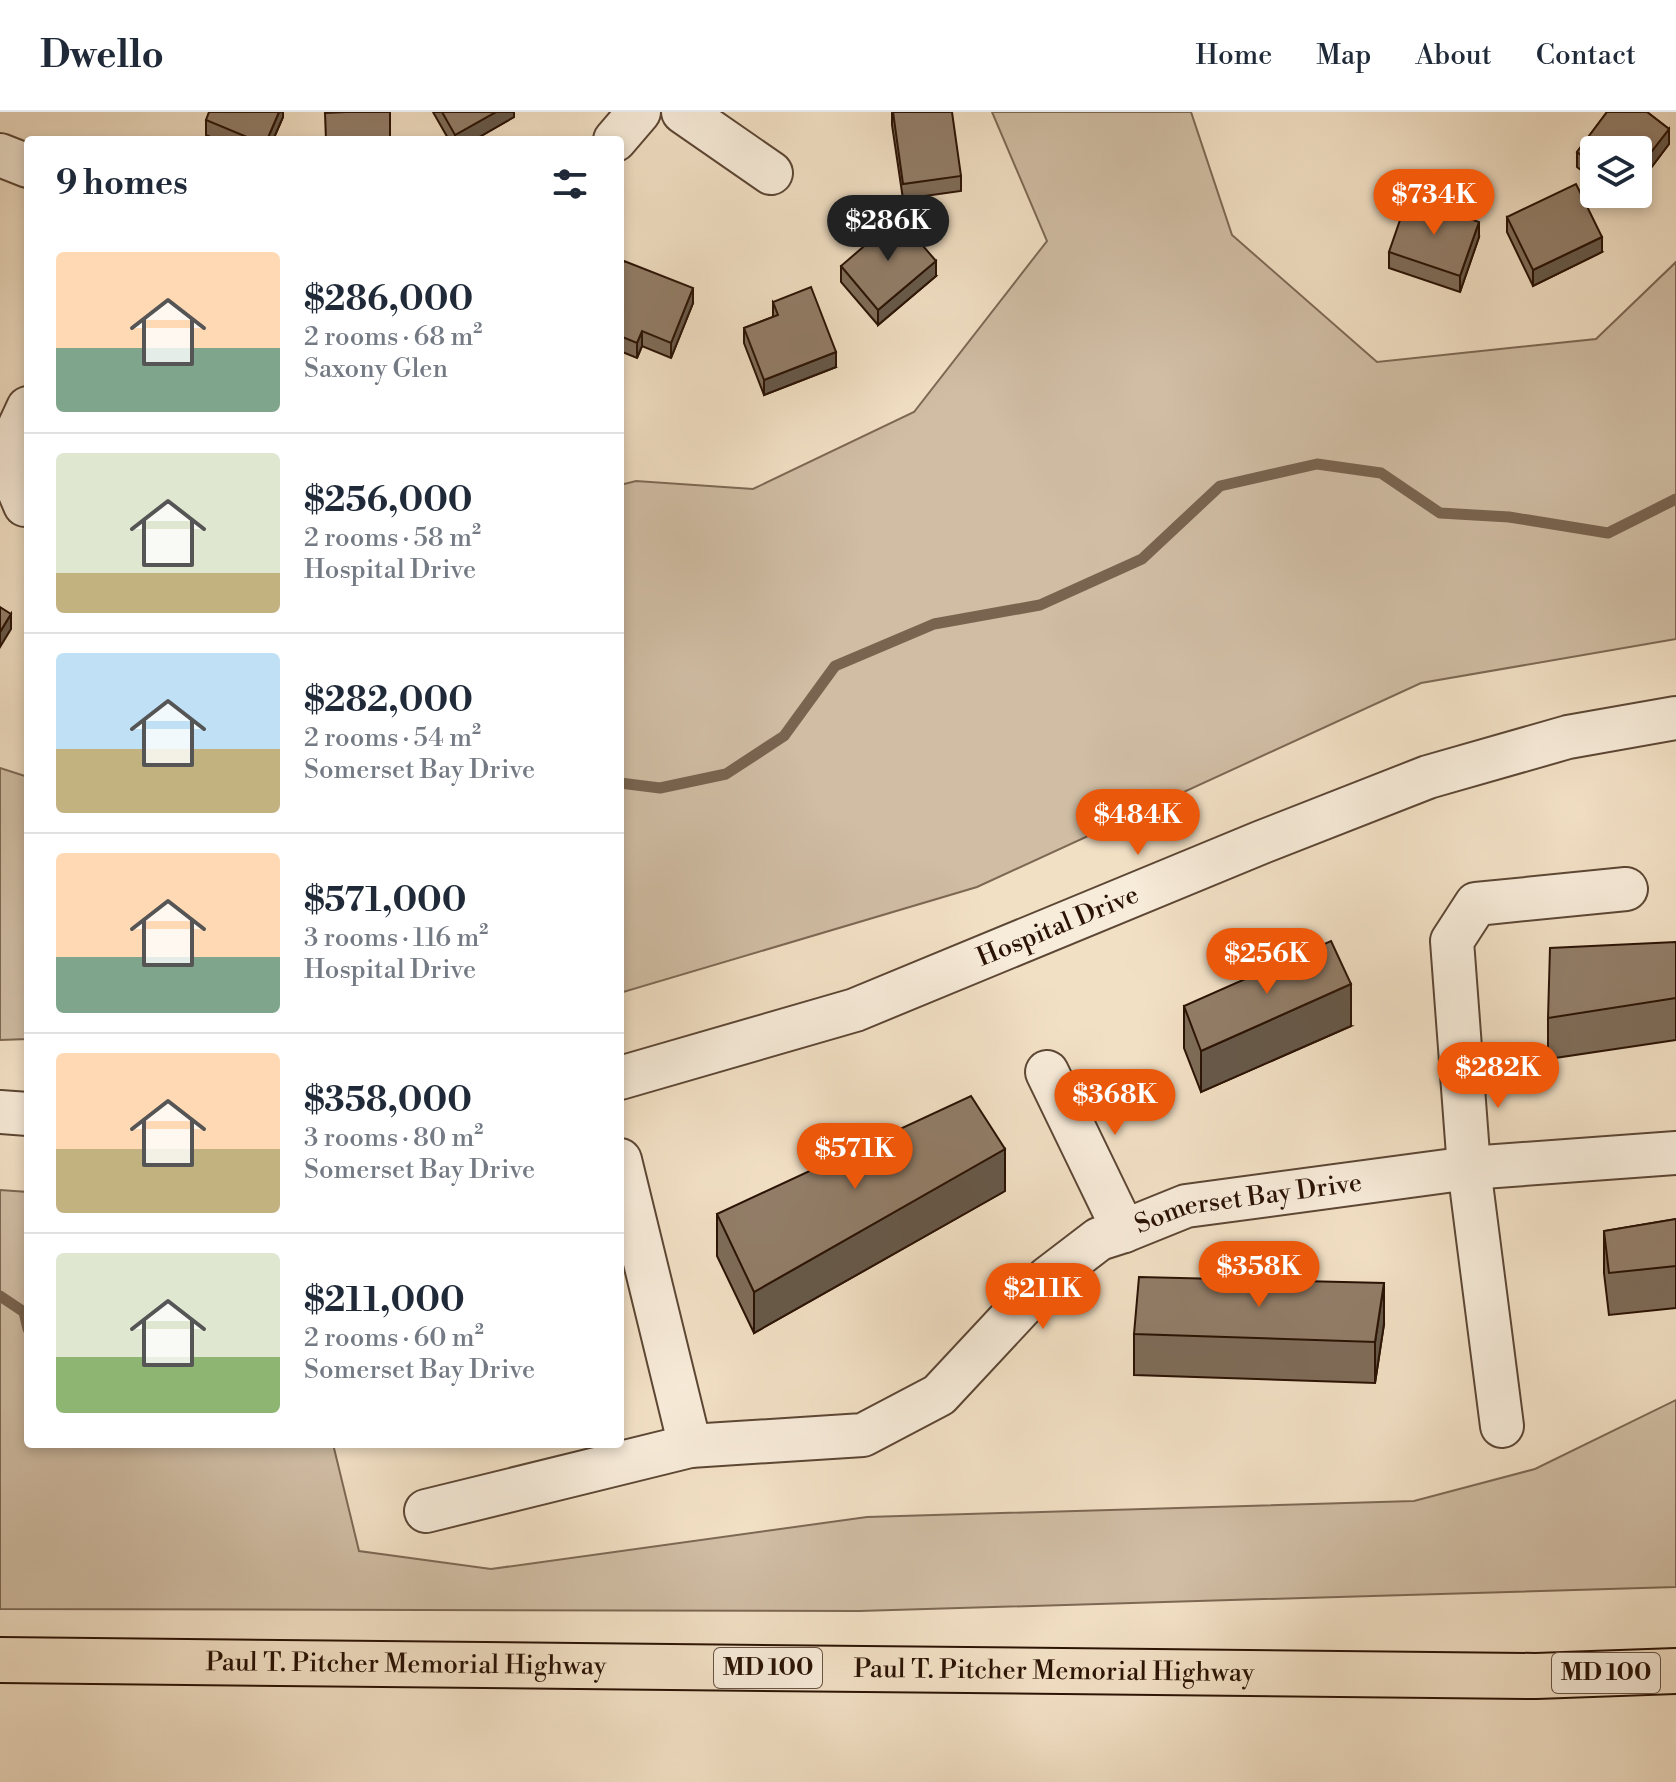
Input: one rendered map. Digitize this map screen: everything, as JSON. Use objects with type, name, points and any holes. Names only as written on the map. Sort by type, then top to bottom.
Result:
[{"type":"highway","points":[[1536,1676],[1676,1653]]},
{"type":"highway","name":"Paul T. Pitcher Memorial Highway","points":[[0,1660],[1536,1676],[1676,1671]]},
{"type":"street","points":[[618,136],[639,112]]},
{"type":"street","points":[[683,112],[771,173]]},
{"type":"street","points":[[0,155],[24,164]]},
{"type":"street","points":[[24,417],[5,458],[24,503]]},
{"type":"street","name":"Hospital Drive","points":[[624,1077],[855,1010],[1428,777],[1568,737],[1676,718]]},
{"type":"street","points":[[1502,1426],[1469,1168],[1452,941],[1476,904],[1626,889]]},
{"type":"street","points":[[1047,1072],[1124,1231]]},
{"type":"street","points":[[0,1112],[24,1114]]},
{"type":"street","name":"Somerset Bay Drive","points":[[426,1511],[690,1446],[863,1435],[939,1395],[1048,1278],[1099,1239],[1186,1206],[1469,1168],[1676,1153]]},
{"type":"street","points":[[624,1176],[690,1446]]},
{"type":"shaded area","points":[[992,112],[1191,112],[1232,235],[1377,362],[1596,339],[1676,262],[1676,639],[1421,683],[977,887],[624,992],[624,484],[636,481],[753,489],[914,412],[1047,241]]},
{"type":"shaded area","points":[[0,768],[24,776],[24,1039],[0,1040]]},
{"type":"shaded area","points":[[0,1190],[24,1192],[24,1448],[334,1448],[359,1551],[491,1569],[867,1517],[1414,1501],[1535,1469],[1676,1400],[1676,1587],[859,1611],[0,1609]]},
{"type":"building","points":[[209,112],[279,112],[269,136],[244,136],[206,120]]},
{"type":"building","points":[[390,112],[390,136],[326,136],[325,113]]},
{"type":"building","points":[[442,112],[496,112],[455,135]]},
{"type":"building","points":[[893,112],[952,112],[961,176],[903,184]]},
{"type":"building","points":[[1607,112],[1647,112],[1669,129],[1652,151],[1652,136],[1589,136]]},
{"type":"building","points":[[1576,184],[1580,192],[1580,208],[1588,208],[1602,237],[1533,270],[1507,217]]},
{"type":"building","points":[[1408,197],[1479,222],[1460,276],[1389,252]]},
{"type":"building","points":[[898,217],[936,261],[878,310],[841,266]]},
{"type":"building","points":[[624,261],[693,288],[671,343],[642,331],[637,343],[624,338]]},
{"type":"building","points":[[811,287],[836,352],[764,380],[744,328],[778,315],[773,302]]},
{"type":"building","points":[[0,607],[11,614],[0,632]]},
{"type":"building","points":[[1331,941],[1351,984],[1201,1051],[1184,1006]]},
{"type":"building","points":[[1676,942],[1676,998],[1548,1018],[1550,948]]},
{"type":"building","points":[[971,1096],[1005,1149],[754,1292],[717,1214]]},
{"type":"building","points":[[1676,1219],[1676,1266],[1609,1273],[1604,1231]]},
{"type":"building","points":[[1139,1277],[1384,1283],[1375,1342],[1134,1334]]},
{"type":"waterway","points":[[624,784],[660,788],[726,774],[784,736],[835,666],[934,624],[1040,605],[1142,559],[1220,486],[1317,464],[1381,473],[1440,513],[1509,517],[1608,533],[1676,499]]},
{"type":"waterway","points":[[0,1296],[24,1312]]}]
